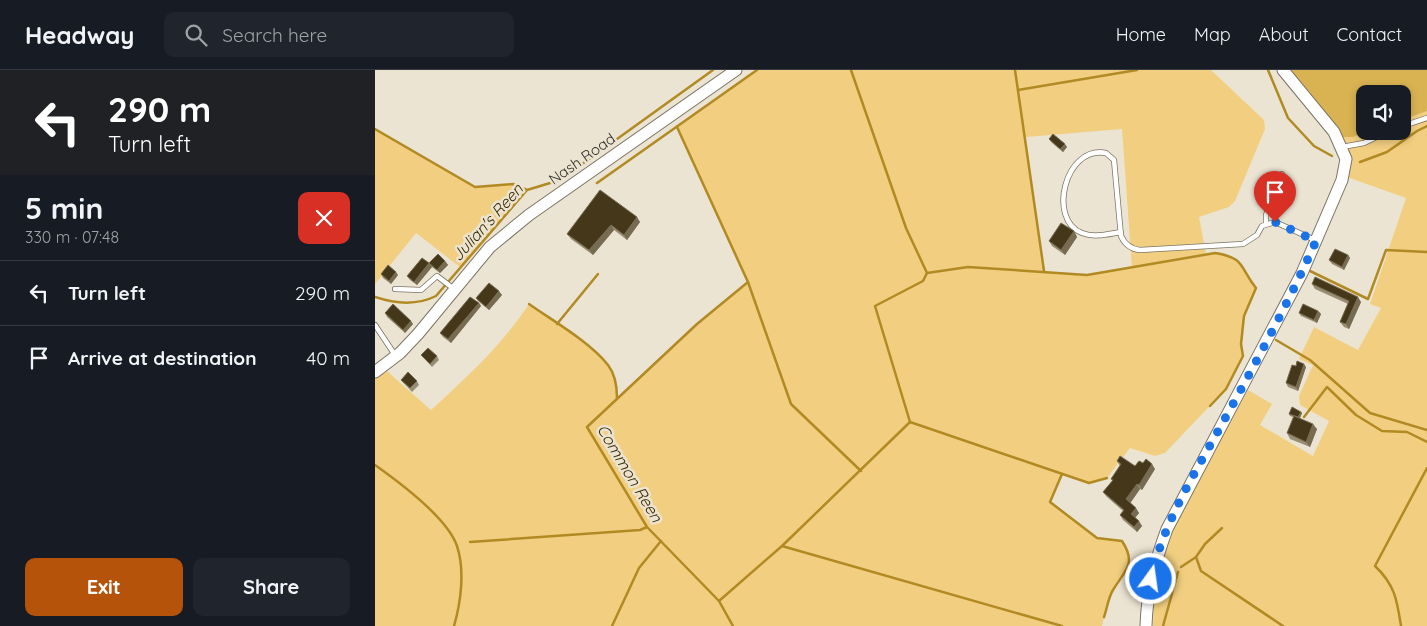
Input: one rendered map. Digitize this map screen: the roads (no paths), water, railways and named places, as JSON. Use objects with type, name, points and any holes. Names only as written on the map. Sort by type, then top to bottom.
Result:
[{"type":"street","name":"Nash Road","points":[[375,372],[418,334],[452,288],[490,247],[529,215],[736,70]]},
{"type":"street","points":[[1146,626],[1147,598],[1155,560],[1167,529],[1188,484],[1273,330],[1316,241],[1342,180],[1345,159],[1342,147],[1334,132],[1283,70]]},
{"type":"lane","points":[[1411,123],[1427,118]]},
{"type":"lane","points":[[1342,147],[1370,140]]},
{"type":"lane","points":[[1121,232],[1096,236],[1083,233],[1072,225],[1066,214],[1064,195],[1069,171],[1092,154],[1106,153],[1114,160],[1121,232],[1128,246],[1140,250],[1243,244],[1257,235],[1266,224],[1275,222],[1316,241]]},
{"type":"lane","points":[[1266,224],[1266,215],[1282,174]]},
{"type":"lane","points":[[395,289],[421,290],[437,276],[452,288]]},
{"type":"lane","points":[[375,325],[395,356]]},
{"type":"waterway","name":"Julian's Reen","points":[[375,297],[413,303],[436,296],[527,190],[560,180],[713,70]]},
{"type":"waterway","points":[[597,183],[757,70]]},
{"type":"waterway","points":[[719,601],[782,546],[910,422],[875,306],[923,281],[927,273],[906,228],[851,70]]},
{"type":"waterway","points":[[1015,70],[1044,271]]},
{"type":"waterway","points":[[1018,90],[1137,70]]},
{"type":"waterway","name":"Julian's Reen","points":[[1268,70],[1288,118],[1314,146],[1332,156]]},
{"type":"waterway","name":"Julian's Reen","points":[[1360,162],[1387,152],[1427,126]]},
{"type":"waterway","points":[[677,127],[748,282],[791,404],[861,471]]},
{"type":"waterway","points":[[375,129],[475,187],[513,184],[527,190]]},
{"type":"waterway","points":[[1310,271],[1368,299],[1386,250],[1427,252]]},
{"type":"waterway","points":[[927,273],[968,267],[1087,275],[1215,253],[1232,258],[1241,265],[1256,288],[1244,316],[1241,344],[1243,356],[1226,389],[1210,406]]},
{"type":"waterway","points":[[557,324],[598,274]]},
{"type":"waterway","name":"Common Reen","points":[[733,626],[719,601],[647,527],[587,427],[697,324],[748,282]]},
{"type":"waterway","points":[[529,304],[581,340],[600,356],[614,376],[617,398]]},
{"type":"waterway","points":[[1276,340],[1310,360],[1370,413],[1427,430]]},
{"type":"waterway","points":[[1304,417],[1327,387],[1356,415],[1382,431],[1407,432],[1427,442]]},
{"type":"waterway","points":[[910,422],[1089,483],[1107,478]]},
{"type":"waterway","points":[[375,465],[421,501],[452,535],[457,546],[461,565],[459,607],[454,626]]},
{"type":"waterway","points":[[1401,626],[1391,586],[1375,566],[1427,468]]},
{"type":"waterway","points":[[1062,474],[1050,502],[1097,538],[1122,541],[1129,556],[1128,567],[1111,593],[1104,617]]},
{"type":"waterway","points":[[470,542],[640,530],[647,527]]},
{"type":"waterway","points":[[1222,528],[1205,544],[1196,557],[1201,571],[1283,626]]},
{"type":"waterway","points":[[612,626],[639,568],[661,541]]},
{"type":"waterway","points":[[782,546],[1062,626]]},
{"type":"waterway","points":[[1181,567],[1196,557]]},
{"type":"waterway","points":[[1163,626],[1178,572]]}]
